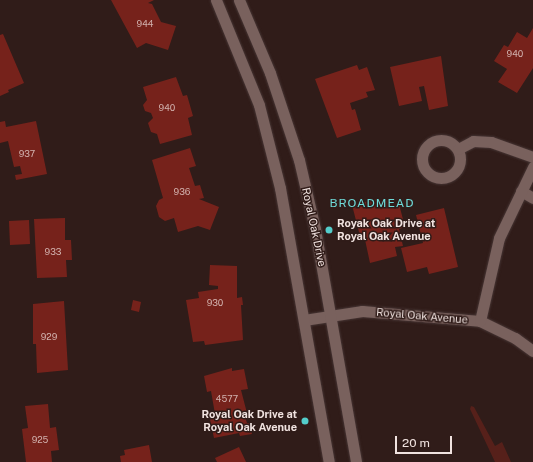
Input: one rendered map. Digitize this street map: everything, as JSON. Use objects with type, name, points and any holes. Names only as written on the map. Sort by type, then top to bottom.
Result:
[{"type":"main road","points":[[216,0],[259,105],[280,188],[329,462]]},
{"type":"main road","name":"Royal Oak Drive","points":[[239,0],[270,73],[299,160],[315,229],[356,462]]},
{"type":"main road","points":[[458,149],[473,141],[491,142],[533,157]]},
{"type":"main road","points":[[480,321],[500,238],[533,167]]},
{"type":"main road","points":[[521,191],[533,198]]},
{"type":"main road","name":"Royal Oak Avenue","points":[[304,320],[362,311],[480,321],[515,338],[533,351]]},
{"type":"shaded area","points":[[471,406],[474,407],[495,446],[502,442],[511,462],[495,462],[470,409]]},
{"type":"building","points":[[111,0],[154,0],[148,3],[152,4],[161,22],[176,26],[168,50],[146,43],[137,48]]},
{"type":"building","points":[[533,28],[533,68],[517,93],[498,82],[507,69],[494,61],[504,45],[508,47],[517,32],[527,38]]},
{"type":"building","points":[[3,34],[24,83],[8,90],[9,92],[0,96],[0,35]]},
{"type":"building","points":[[441,56],[448,106],[429,110],[424,86],[419,87],[422,101],[399,106],[390,67]]},
{"type":"building","points":[[357,65],[359,70],[367,67],[375,90],[366,92],[368,97],[350,103],[352,110],[355,109],[361,130],[337,138],[315,79]]},
{"type":"building","points":[[176,77],[183,96],[187,95],[193,116],[188,118],[192,135],[160,144],[157,134],[151,132],[148,123],[153,118],[151,113],[145,111],[143,105],[147,100],[143,87]]},
{"type":"building","points":[[5,121],[6,127],[36,121],[47,174],[16,180],[15,175],[22,174],[20,166],[14,167],[8,141],[0,143],[0,122]]},
{"type":"building","points":[[190,148],[196,166],[189,168],[195,186],[200,185],[204,198],[199,199],[219,207],[210,230],[198,226],[178,232],[174,218],[165,221],[159,217],[156,206],[159,200],[163,198],[152,160]]},
{"type":"building","points":[[378,199],[380,208],[387,200],[395,205],[399,204],[405,227],[399,229],[403,246],[395,247],[397,256],[370,263],[364,235],[360,236],[352,205]]},
{"type":"building","points":[[444,208],[458,267],[429,274],[427,267],[407,272],[401,248],[423,243],[416,215]]},
{"type":"building","points":[[65,218],[65,240],[71,240],[72,260],[66,260],[67,277],[37,278],[34,219]]},
{"type":"building","points":[[29,220],[30,244],[10,245],[9,221]]},
{"type":"building","points":[[210,265],[237,266],[237,298],[242,297],[243,305],[241,305],[243,340],[205,345],[204,341],[193,342],[186,300],[199,298],[198,292],[218,289],[218,286],[209,285]]},
{"type":"building","points":[[133,300],[141,302],[139,312],[131,310]]},
{"type":"building","points":[[64,301],[68,370],[37,373],[36,344],[33,344],[33,304]]},
{"type":"building","points":[[232,368],[232,371],[244,369],[248,389],[241,390],[248,417],[245,417],[247,423],[249,423],[252,434],[240,436],[239,433],[214,438],[209,415],[215,414],[211,391],[207,392],[204,376]]},
{"type":"building","points":[[48,404],[50,428],[56,427],[59,450],[51,451],[52,462],[26,462],[22,429],[28,428],[25,406]]},
{"type":"building","points":[[149,445],[152,462],[121,462],[120,456],[125,455],[124,450]]},
{"type":"building","points":[[239,447],[246,462],[217,462],[215,458]]},
{"type":"place","name":"Royak Oak Drive at Royal Oak Avenue","points":[[329,230]]},
{"type":"place","name":"Royal Oak Drive at Royal Oak Avenue","points":[[305,421]]},
{"type":"district","name":"BROADMEAD","points":[[372,204]]}]
